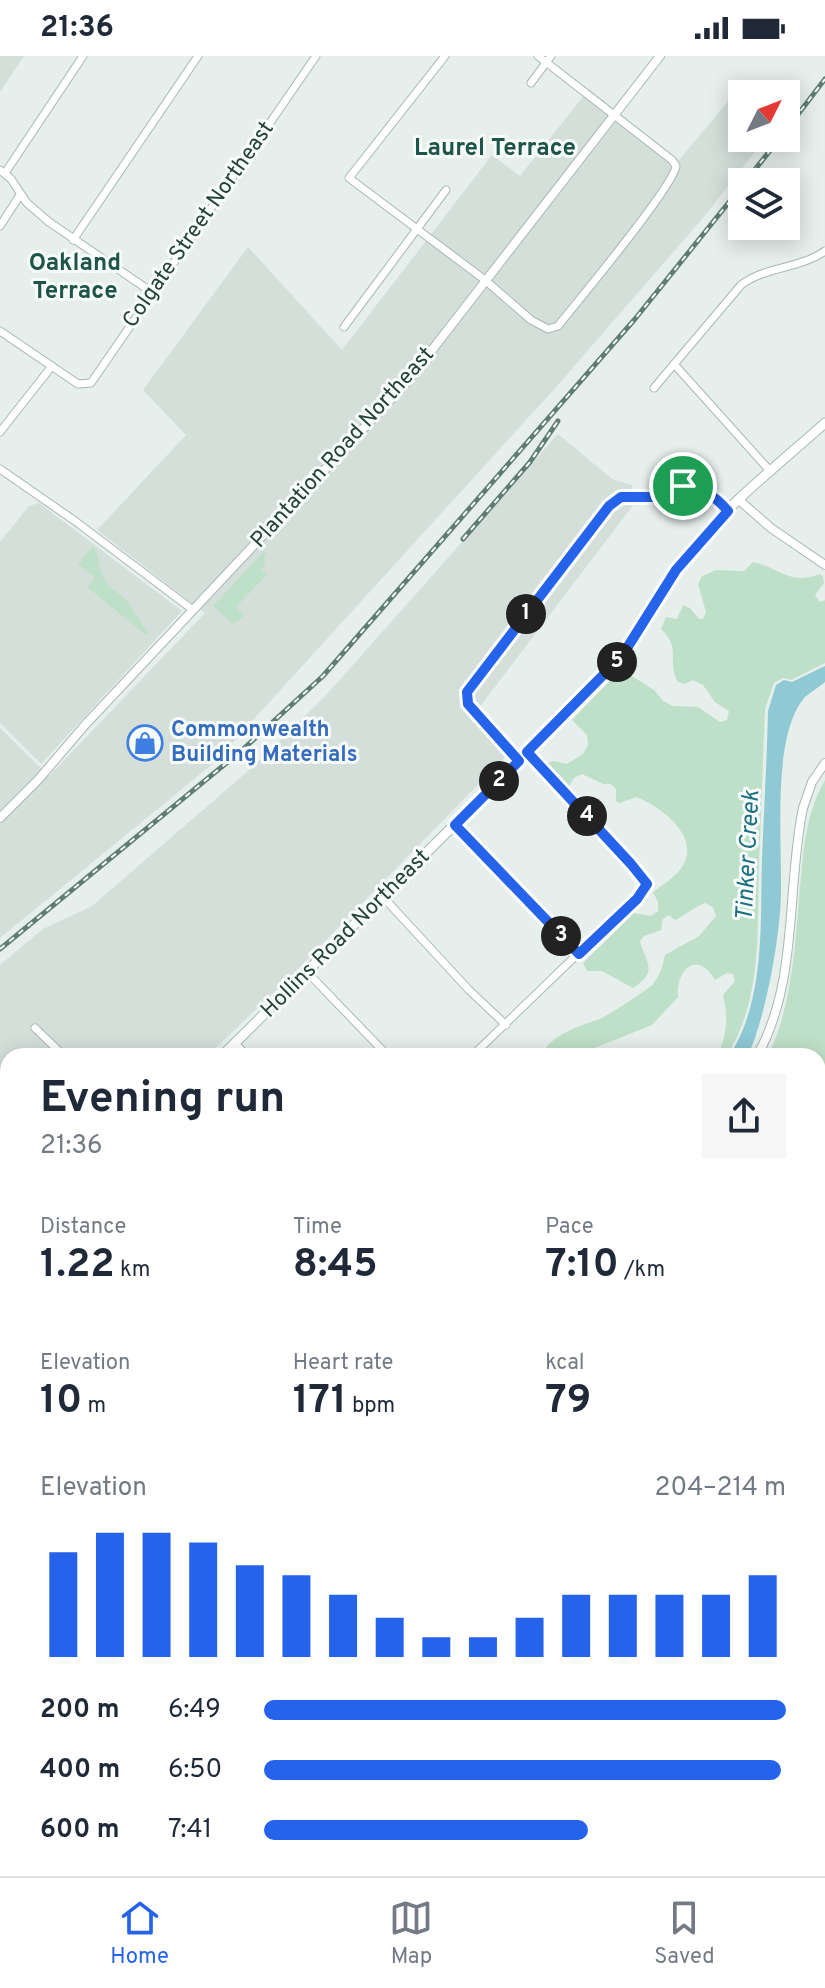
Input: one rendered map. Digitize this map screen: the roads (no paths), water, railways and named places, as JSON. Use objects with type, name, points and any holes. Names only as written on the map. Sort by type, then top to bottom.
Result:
[{"type":"main road","name":"Hollins Road Northeast","points":[[230,1048],[622,656],[676,570],[739,500],[825,423]]},
{"type":"street","points":[[83,56],[3,172],[42,217],[153,293]]},
{"type":"street","points":[[73,240],[198,56]]},
{"type":"street","name":"Colgate Street Northeast","points":[[52,366],[78,384],[91,383],[316,56]]},
{"type":"street","points":[[445,56],[349,178],[545,328],[558,326],[674,175],[675,164],[548,59],[538,56]]},
{"type":"street","name":"Plantation Road Northeast","points":[[0,818],[399,392],[660,56]]},
{"type":"street","points":[[531,83],[548,59]]},
{"type":"street","points":[[344,327],[446,190]]},
{"type":"street","points":[[0,226],[20,195]]},
{"type":"street","points":[[654,388],[741,285],[758,274],[807,261],[825,251]]},
{"type":"street","points":[[0,331],[52,366],[0,432]]},
{"type":"street","points":[[674,364],[771,472]]},
{"type":"street","points":[[0,469],[193,610]]},
{"type":"street","points":[[519,761],[468,704],[467,692],[609,506],[621,497],[653,497],[689,486],[713,496],[728,511]]},
{"type":"street","points":[[739,500],[761,520],[825,565]]},
{"type":"street","points":[[481,1048],[637,899],[647,884],[527,752]]},
{"type":"street","points":[[761,1048],[773,1021],[784,975],[803,808],[812,782],[825,763]]},
{"type":"street","points":[[455,825],[579,954]]},
{"type":"street","points":[[383,897],[459,980],[506,1025]]},
{"type":"street","points":[[308,973],[380,1048]]},
{"type":"street","points":[[35,1028],[56,1048]]},
{"type":"street","points":[[235,1043],[240,1048]]},
{"type":"water","points":[[825,666],[825,682],[805,697],[794,716],[786,741],[780,800],[780,913],[765,1005],[751,1048],[733,1048],[749,1011],[759,960],[768,711],[776,685],[784,680],[792,682]]},
{"type":"railway","points":[[800,112],[825,79]]},
{"type":"railway","points":[[756,168],[769,152]]},
{"type":"railway","points":[[0,949],[241,751],[323,676],[635,319],[728,203]]},
{"type":"railway","points":[[463,539],[530,462],[558,421]]},
{"type":"place","name":"Commonwealth Building Materials","points":[[145,743]]},
{"type":"district","name":"Laurel Terrace","points":[[495,149]]},
{"type":"district","name":"Oakland Terrace","points":[[75,278]]},
{"type":"water label","name":"Tinker Creek","points":[[749,856]]}]
